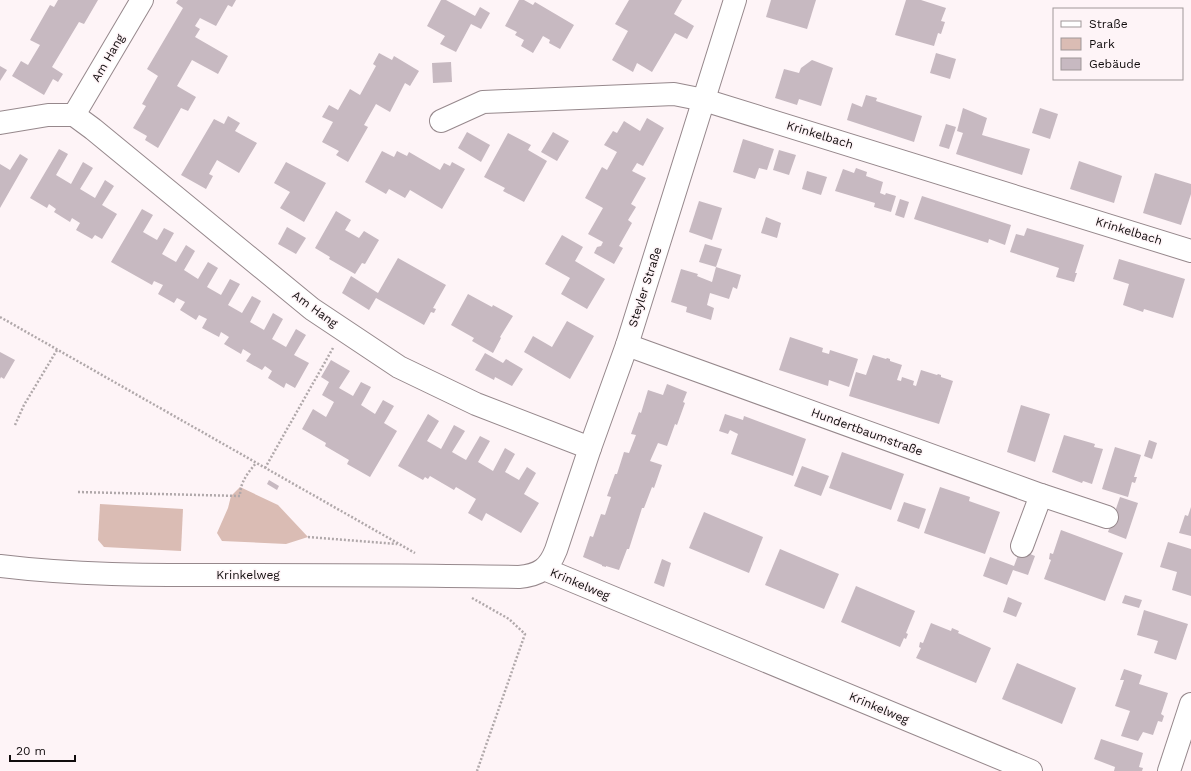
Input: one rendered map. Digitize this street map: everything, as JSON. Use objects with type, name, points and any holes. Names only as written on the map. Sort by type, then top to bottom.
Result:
[{"type":"street","name":"Am Hang","points":[[142,0],[74,115],[312,309],[399,367],[469,401],[590,448]]},
{"type":"street","name":"Steyler Straße","points":[[544,569],[552,561],[627,345],[735,0]]},
{"type":"street","name":"Krinkelbach","points":[[441,121],[483,102],[674,94],[704,100],[1191,251]]},
{"type":"street","points":[[0,122],[48,115],[74,115]]},
{"type":"street","name":"Hundertbaumstraße","points":[[627,345],[1041,495],[1108,517]]},
{"type":"street","points":[[1022,546],[1041,495]]},
{"type":"street","name":"Krinkelweg","points":[[0,566],[47,571],[135,575],[430,575],[519,577],[532,575],[544,569],[1031,771]]},
{"type":"street","points":[[1169,771],[1191,704]]},
{"type":"path","points":[[0,317],[430,561],[430,575]]},
{"type":"path","points":[[265,468],[343,330]]},
{"type":"path","points":[[15,425],[24,406],[57,350]]},
{"type":"path","points":[[78,492],[240,496],[240,487],[256,463]]},
{"type":"path","points":[[308,537],[400,545]]},
{"type":"path","points":[[469,597],[509,619],[525,634],[477,771]]},
{"type":"green space","points":[[240,487],[278,505],[308,537],[286,544],[222,541],[217,533],[228,508],[231,496]]},
{"type":"green space","points":[[100,504],[183,509],[181,551],[104,547],[98,540]]},
{"type":"building","points":[[58,0],[98,0],[84,24],[79,22],[52,67],[63,74],[58,82],[53,79],[44,95],[12,76],[21,61],[28,65],[40,45],[30,40],[50,5],[54,7]]},
{"type":"building","points":[[178,0],[236,0],[232,7],[228,5],[216,26],[200,18],[195,26],[200,29],[195,37],[228,56],[218,74],[192,60],[177,86],[196,97],[188,111],[181,108],[158,148],[145,140],[147,136],[133,128],[146,106],[142,104],[158,76],[147,69],[183,8],[176,3]]},
{"type":"building","points":[[441,0],[446,0],[475,16],[480,7],[490,13],[481,29],[471,24],[456,52],[440,44],[445,36],[427,26]]},
{"type":"building","points":[[519,0],[524,0],[533,5],[535,2],[574,25],[560,49],[549,43],[550,40],[543,36],[533,53],[521,46],[524,40],[515,35],[517,32],[505,26]]},
{"type":"building","points":[[629,0],[682,0],[674,14],[694,26],[687,39],[675,33],[652,72],[637,63],[633,72],[612,60],[628,31],[615,24]]},
{"type":"building","points":[[771,0],[816,0],[807,29],[766,17]]},
{"type":"building","points":[[906,0],[921,0],[946,8],[941,21],[945,22],[941,34],[938,33],[934,46],[895,35]]},
{"type":"building","points":[[379,53],[392,60],[394,56],[419,71],[410,86],[405,83],[390,112],[376,104],[364,125],[368,127],[348,162],[336,155],[339,151],[322,142],[333,122],[322,117],[329,105],[338,110],[350,89],[360,95],[376,66],[373,64]]},
{"type":"building","points":[[936,53],[956,59],[950,79],[930,73]]},
{"type":"building","points":[[812,60],[833,68],[821,106],[799,99],[797,105],[775,98],[784,69],[799,73],[801,68]]},
{"type":"building","points":[[451,62],[452,82],[433,83],[432,63]]},
{"type":"building","points":[[0,66],[7,70],[0,81]]},
{"type":"building","points":[[866,95],[877,98],[876,101],[922,116],[914,142],[847,120],[852,103],[862,107]]},
{"type":"building","points":[[963,108],[987,118],[982,135],[1030,149],[1022,175],[956,154],[963,133],[957,131]]},
{"type":"building","points":[[1040,108],[1058,114],[1050,139],[1032,133]]},
{"type":"building","points":[[228,116],[240,123],[235,131],[257,143],[239,173],[217,160],[209,174],[213,176],[206,189],[181,175],[214,119],[224,124]]},
{"type":"building","points":[[647,118],[664,128],[643,166],[637,163],[632,171],[646,178],[631,204],[636,207],[628,220],[632,223],[619,246],[623,248],[614,264],[594,253],[597,247],[601,246],[603,242],[588,234],[603,208],[585,198],[602,167],[607,170],[617,152],[604,145],[613,131],[617,133],[624,121],[640,131]]},
{"type":"building","points":[[946,124],[956,127],[949,149],[939,146]]},
{"type":"building","points":[[467,132],[490,145],[481,162],[458,148]]},
{"type":"building","points":[[553,132],[569,141],[557,161],[541,152]]},
{"type":"building","points":[[508,133],[531,145],[528,150],[547,161],[524,202],[503,191],[505,188],[484,177]]},
{"type":"building","points":[[743,139],[774,149],[767,170],[759,168],[755,179],[733,172]]},
{"type":"building","points":[[59,149],[68,154],[56,175],[71,184],[83,162],[93,168],[80,189],[95,198],[105,180],[114,186],[102,205],[117,214],[102,239],[95,235],[92,239],[76,230],[80,223],[72,218],[70,222],[54,212],[56,209],[49,204],[47,208],[30,198]]},
{"type":"building","points":[[779,150],[796,155],[789,175],[773,170]]},
{"type":"building","points":[[382,151],[394,157],[397,151],[407,156],[409,152],[440,170],[444,163],[450,166],[452,162],[465,169],[442,209],[410,190],[405,198],[389,189],[386,194],[365,182]]},
{"type":"building","points":[[20,154],[28,159],[0,208],[0,164],[10,170]]},
{"type":"building","points":[[1079,161],[1122,176],[1114,203],[1070,189]]},
{"type":"building","points":[[286,162],[326,183],[304,222],[280,208],[290,192],[274,183]]},
{"type":"building","points":[[856,168],[867,172],[866,176],[883,182],[880,193],[896,196],[891,212],[874,207],[875,203],[835,191],[843,169],[854,173]]},
{"type":"building","points":[[807,171],[827,177],[821,195],[802,189]]},
{"type":"building","points":[[1155,173],[1191,184],[1191,194],[1181,225],[1143,213]]},
{"type":"building","points":[[922,196],[1011,225],[1005,245],[989,239],[988,243],[914,219]]},
{"type":"building","points":[[900,199],[909,202],[904,218],[895,215]]},
{"type":"building","points":[[699,201],[722,208],[712,240],[689,232]]},
{"type":"building","points":[[142,209],[153,215],[143,232],[157,240],[164,228],[174,233],[162,254],[176,262],[186,245],[195,251],[184,270],[198,279],[208,262],[218,268],[207,287],[221,295],[230,279],[240,284],[228,305],[242,313],[252,296],[261,301],[250,322],[264,330],[273,313],[283,319],[272,339],[286,347],[296,329],[306,335],[294,355],[309,363],[295,388],[286,383],[284,388],[268,378],[272,371],[265,366],[262,370],[246,361],[251,354],[243,349],[241,354],[224,344],[229,337],[221,332],[219,337],[202,328],[207,319],[199,315],[196,320],[180,310],[185,302],[177,298],[174,303],[158,294],[163,285],[154,281],[152,285],[111,262]]},
{"type":"building","points":[[336,211],[351,220],[345,230],[359,238],[364,231],[379,240],[365,264],[362,263],[355,274],[329,259],[330,257],[315,248]]},
{"type":"building","points":[[766,217],[781,223],[777,238],[761,233]]},
{"type":"building","points":[[287,227],[306,238],[296,254],[278,244]]},
{"type":"building","points":[[1027,228],[1084,245],[1075,273],[1077,273],[1074,282],[1056,277],[1059,268],[1010,252],[1016,234],[1024,236]]},
{"type":"building","points":[[562,235],[583,247],[575,261],[605,279],[587,309],[561,294],[570,278],[545,264]]},
{"type":"building","points":[[705,244],[722,249],[716,267],[699,262]]},
{"type":"building","points":[[398,258],[446,285],[433,308],[436,309],[434,313],[431,312],[424,325],[376,298],[369,310],[342,293],[351,276],[378,293]]},
{"type":"building","points":[[1119,259],[1185,279],[1173,318],[1144,309],[1143,312],[1123,305],[1129,284],[1113,279]]},
{"type":"building","points":[[716,267],[741,275],[737,289],[733,287],[729,299],[710,293],[707,305],[714,308],[711,320],[686,312],[687,307],[671,302],[681,269],[698,274],[697,276],[712,282]]},
{"type":"building","points":[[468,294],[513,316],[500,337],[501,338],[493,353],[472,341],[474,338],[451,325]]},
{"type":"building","points":[[567,321],[594,336],[570,379],[524,352],[533,336],[552,347]]},
{"type":"building","points":[[790,337],[823,348],[822,352],[829,354],[830,350],[858,359],[849,387],[829,380],[828,386],[779,370]]},
{"type":"building","points":[[0,352],[15,360],[4,379],[1,377],[0,379]]},
{"type":"building","points":[[485,353],[503,363],[506,359],[523,369],[512,386],[495,377],[494,380],[475,370]]},
{"type":"building","points":[[873,355],[890,359],[890,361],[902,365],[897,380],[901,381],[902,377],[914,381],[913,385],[916,386],[921,370],[941,375],[941,377],[953,381],[939,424],[849,396],[856,372],[866,375]]},
{"type":"building","points":[[331,360],[350,371],[339,388],[353,396],[361,382],[371,387],[361,405],[375,414],[383,400],[394,406],[384,423],[397,431],[370,477],[347,464],[349,460],[325,446],[326,443],[302,429],[313,409],[326,417],[334,402],[322,395],[329,382],[321,377]]},
{"type":"building","points":[[667,384],[687,392],[683,402],[685,403],[667,446],[658,443],[650,461],[662,465],[654,488],[652,487],[644,508],[642,508],[629,549],[627,549],[619,570],[602,566],[583,557],[590,536],[593,537],[601,514],[605,515],[611,497],[607,496],[615,474],[617,474],[624,452],[629,453],[636,435],[631,434],[639,412],[641,413],[648,390],[663,395]]},
{"type":"building","points":[[1021,405],[1050,414],[1035,462],[1007,452]]},
{"type":"building","points":[[428,414],[439,421],[427,441],[441,449],[454,425],[465,431],[452,452],[466,460],[480,436],[490,441],[478,462],[493,471],[505,448],[515,454],[505,472],[519,480],[527,467],[536,473],[524,494],[539,503],[521,533],[486,513],[482,521],[468,513],[476,499],[456,487],[454,490],[430,476],[428,479],[425,477],[423,480],[398,466]]},
{"type":"building","points":[[725,414],[743,420],[744,416],[806,439],[793,476],[731,454],[738,434],[730,430],[728,434],[719,431]]},
{"type":"building","points":[[1064,435],[1095,444],[1094,447],[1103,449],[1092,484],[1083,481],[1082,483],[1052,472]]},
{"type":"building","points":[[1149,440],[1157,443],[1152,459],[1144,456]]},
{"type":"building","points":[[1115,447],[1141,455],[1134,477],[1137,477],[1135,483],[1132,482],[1128,497],[1102,489]]},
{"type":"building","points":[[842,452],[904,474],[891,510],[829,488]]},
{"type":"building","points":[[802,466],[829,476],[821,496],[794,486]]},
{"type":"building","points":[[269,480],[279,486],[277,490],[267,484]]},
{"type":"building","points":[[940,487],[970,497],[969,501],[1000,512],[985,554],[924,533]]},
{"type":"building","points":[[1120,497],[1138,503],[1126,539],[1108,532]]},
{"type":"building","points":[[904,502],[926,509],[919,529],[897,521]]},
{"type":"building","points":[[1191,507],[1191,536],[1179,533],[1185,515],[1188,516]]},
{"type":"building","points":[[704,512],[763,537],[749,573],[689,548]]},
{"type":"building","points":[[1061,530],[1123,553],[1105,601],[1044,579],[1051,560],[1049,559],[1050,553],[1053,554]]},
{"type":"building","points":[[1168,542],[1191,549],[1191,596],[1172,590],[1177,572],[1160,567]]},
{"type":"building","points":[[780,549],[839,574],[824,609],[765,585]]},
{"type":"building","points":[[1020,550],[1035,556],[1028,575],[1013,570],[1007,585],[983,576],[990,557],[1014,566]]},
{"type":"building","points":[[662,559],[671,563],[664,587],[654,583]]},
{"type":"building","points":[[856,586],[915,611],[906,633],[908,634],[906,639],[904,638],[900,647],[841,622]]},
{"type":"building","points":[[1125,595],[1142,600],[1139,608],[1122,603]]},
{"type":"building","points":[[1008,597],[1022,603],[1016,617],[1003,612]]},
{"type":"building","points":[[1144,610],[1188,624],[1176,660],[1154,653],[1158,641],[1137,635]]},
{"type":"building","points":[[931,623],[951,631],[952,628],[959,631],[958,633],[991,648],[976,683],[916,658],[921,648],[919,647],[920,642],[923,643]]},
{"type":"building","points":[[1017,663],[1076,688],[1062,724],[1002,699]]},
{"type":"building","points":[[1124,669],[1142,675],[1139,684],[1168,693],[1161,714],[1164,716],[1162,722],[1158,721],[1153,735],[1143,732],[1138,741],[1121,736],[1130,711],[1115,706],[1124,680],[1120,680]]},
{"type":"building","points":[[1101,739],[1143,753],[1139,767],[1143,768],[1142,771],[1114,771],[1115,767],[1094,759]]}]
